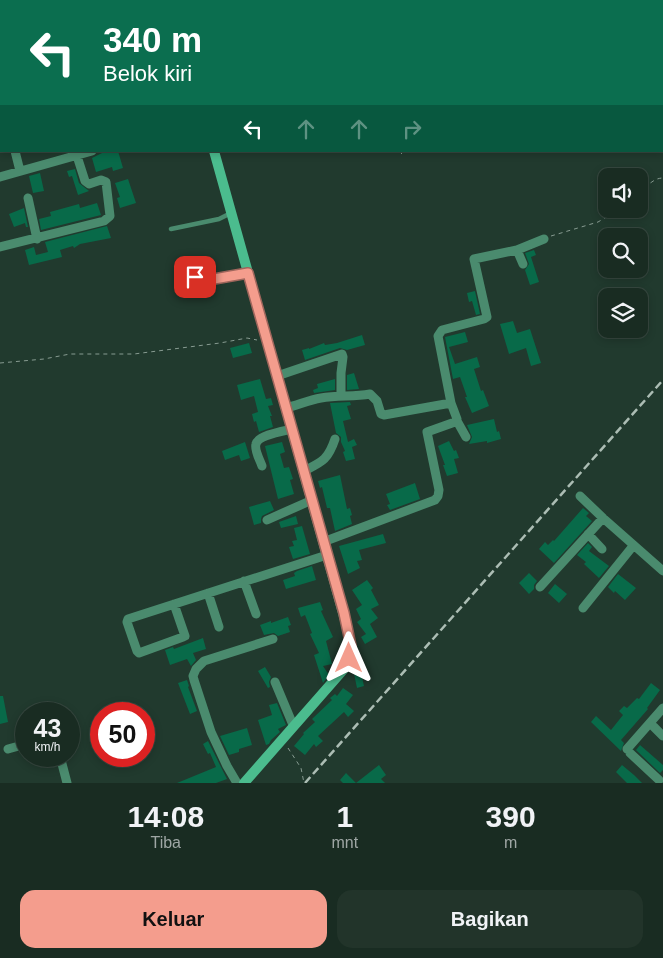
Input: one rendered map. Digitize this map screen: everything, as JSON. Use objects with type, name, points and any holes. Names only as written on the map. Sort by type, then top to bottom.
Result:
[{"type":"main road","points":[[214,152],[351,646],[349,658],[344,669],[244,783]]},
{"type":"street","points":[[15,152],[20,171]]},
{"type":"street","points":[[0,177],[89,152]]},
{"type":"street","points":[[0,248],[104,221],[110,216],[106,182],[101,180],[89,184],[85,182],[77,156]]},
{"type":"street","points":[[28,198],[37,239]]},
{"type":"street","points":[[466,437],[457,421],[457,416],[451,403],[438,336],[442,330],[487,317],[474,259],[516,250],[544,239]]},
{"type":"street","points":[[516,250],[523,264]]},
{"type":"street","points":[[195,277],[214,279],[248,273]]},
{"type":"street","points":[[277,376],[342,354],[341,396]]},
{"type":"street","points":[[286,408],[320,398],[354,397],[370,394],[377,402],[381,414],[384,415],[451,403]]},
{"type":"street","points":[[323,542],[435,500],[439,490],[427,432],[457,421]]},
{"type":"street","points":[[262,466],[255,446],[257,442],[263,437],[292,429]]},
{"type":"street","points":[[304,471],[329,455],[335,440]]},
{"type":"street","points":[[583,499],[663,571]]},
{"type":"street","points":[[267,520],[312,500]]},
{"type":"street","points":[[540,588],[603,518]]},
{"type":"street","points":[[588,534],[602,549]]},
{"type":"street","points":[[583,608],[634,546]]},
{"type":"street","points":[[174,604],[185,636],[140,653],[137,651],[127,622],[128,620],[174,604],[244,581],[327,555]]},
{"type":"street","points":[[244,581],[256,614]]},
{"type":"street","points":[[208,593],[219,627]]},
{"type":"street","points":[[237,783],[211,732],[193,676],[196,669],[204,662],[273,639]]},
{"type":"street","points":[[275,682],[293,725]]},
{"type":"street","points":[[659,780],[629,751],[663,708]]},
{"type":"street","points":[[654,727],[663,736]]},
{"type":"street","points":[[8,749],[15,747]]},
{"type":"street","points":[[63,767],[67,783]]},
{"type":"lane","points":[[171,229],[214,220],[231,213]]},
{"type":"path","points":[[648,186],[658,178],[663,178]]},
{"type":"path","points":[[544,239],[598,222],[605,218]]},
{"type":"path","points":[[0,363],[44,359],[70,354],[134,354],[246,338],[268,343]]},
{"type":"path","points":[[282,739],[301,768],[304,783]]},
{"type":"building","points":[[104,152],[118,152],[123,168],[113,171],[112,167],[96,172],[92,158]]},
{"type":"building","points":[[75,169],[79,183],[89,191],[78,195],[72,176],[69,177],[67,171]]},
{"type":"building","points":[[40,173],[44,191],[33,193],[29,176]]},
{"type":"building","points":[[128,179],[136,203],[120,208],[117,198],[120,197],[115,183]]},
{"type":"building","points":[[97,203],[101,215],[41,230],[39,219],[51,216],[50,212],[79,204],[80,208]]},
{"type":"building","points":[[24,208],[28,227],[26,227],[25,223],[14,227],[9,214]]},
{"type":"building","points":[[107,226],[111,238],[60,250],[62,257],[29,265],[25,250],[34,247],[36,255],[48,252],[45,242]]},
{"type":"building","points":[[534,250],[536,255],[531,257],[539,282],[530,285],[525,270],[529,264],[525,253]]},
{"type":"building","points":[[475,291],[480,314],[476,315],[472,301],[469,302],[467,293]]},
{"type":"building","points":[[513,321],[517,333],[530,329],[541,363],[531,366],[526,348],[509,354],[500,324]]},
{"type":"building","points":[[465,332],[468,342],[449,347],[455,364],[477,357],[480,367],[474,369],[481,391],[483,390],[489,406],[472,413],[465,397],[467,397],[460,377],[453,379],[445,337]]},
{"type":"building","points":[[362,335],[365,345],[347,350],[340,348],[305,360],[302,350],[324,343],[325,345],[337,343]]},
{"type":"building","points":[[249,343],[252,353],[233,358],[230,348]]},
{"type":"building","points":[[354,373],[359,389],[347,390],[347,375]]},
{"type":"building","points":[[260,379],[266,399],[271,398],[273,405],[268,406],[272,416],[270,416],[273,427],[259,432],[252,414],[258,412],[254,396],[241,400],[237,385]]},
{"type":"building","points":[[335,379],[335,390],[314,393],[313,390],[318,388],[317,384]]},
{"type":"building","points":[[350,402],[351,405],[347,406],[351,419],[343,421],[348,442],[354,439],[357,445],[352,447],[355,459],[346,461],[341,437],[336,433],[330,403]]},
{"type":"building","points":[[494,419],[501,439],[487,443],[487,441],[469,444],[472,437],[467,425]]},
{"type":"building","points":[[449,441],[459,458],[454,459],[458,473],[447,476],[438,446]]},
{"type":"building","points":[[245,442],[250,458],[241,461],[239,455],[225,460],[222,451]]},
{"type":"building","points":[[282,442],[285,452],[280,454],[284,468],[289,467],[293,479],[290,480],[294,494],[278,499],[265,446]]},
{"type":"building","points":[[340,475],[347,509],[350,508],[352,515],[350,516],[352,524],[335,531],[330,508],[327,508],[322,487],[320,488],[318,481]]},
{"type":"building","points":[[415,483],[420,499],[390,510],[387,505],[390,504],[386,494]]},
{"type":"building","points":[[270,501],[274,510],[262,516],[261,523],[254,525],[249,507]]},
{"type":"building","points":[[583,508],[589,513],[586,516],[592,521],[554,563],[539,549],[545,542],[548,545],[554,541]]},
{"type":"building","points":[[296,516],[298,524],[281,528],[279,522]]},
{"type":"building","points":[[302,526],[310,554],[293,559],[289,547],[294,546],[292,541],[297,540],[294,528]]},
{"type":"building","points":[[383,534],[386,543],[359,550],[362,560],[357,561],[360,568],[348,574],[339,546]]},
{"type":"building","points":[[588,543],[592,547],[589,551],[609,566],[599,578],[584,564],[586,562],[577,555]]},
{"type":"building","points":[[312,566],[316,580],[286,589],[283,580],[295,576],[294,573],[297,571]]},
{"type":"building","points":[[529,573],[537,581],[534,589],[529,594],[519,583]]},
{"type":"building","points":[[618,574],[636,588],[625,600],[608,587]]},
{"type":"building","points":[[367,580],[373,588],[371,590],[379,605],[371,609],[378,618],[370,624],[377,637],[365,644],[361,637],[366,634],[357,622],[361,619],[356,609],[362,605],[352,590]]},
{"type":"building","points":[[555,584],[567,594],[559,603],[548,593]]},
{"type":"building","points":[[320,602],[323,610],[321,611],[333,637],[326,641],[332,664],[323,666],[329,675],[323,683],[314,655],[319,653],[310,634],[312,633],[305,615],[301,617],[298,608]]},
{"type":"building","points":[[288,617],[291,625],[288,626],[290,632],[278,636],[274,633],[264,635],[260,625]]},
{"type":"building","points":[[203,638],[206,649],[193,653],[196,660],[191,666],[187,659],[170,665],[165,650],[173,647],[174,649]]},
{"type":"building","points":[[265,667],[271,677],[270,687],[268,688],[258,671]]},
{"type":"building","points":[[360,668],[364,686],[357,688],[353,669]]},
{"type":"building","points":[[187,680],[197,711],[190,714],[178,683]]},
{"type":"building","points":[[651,683],[660,690],[648,709],[621,740],[624,743],[621,751],[591,722],[596,716],[611,730],[623,715],[619,711],[624,706],[627,708],[637,698],[639,699]]},
{"type":"building","points":[[343,688],[353,695],[346,704],[354,711],[348,717],[344,712],[318,736],[323,741],[316,747],[314,744],[305,755],[294,746],[303,733],[315,722],[312,719],[332,700],[330,698],[335,694],[337,696]]},
{"type":"building","points":[[0,696],[3,696],[8,722],[0,724]]},
{"type":"building","points":[[277,703],[286,725],[278,729],[280,732],[266,745],[258,720],[272,715],[269,705]]},
{"type":"building","points":[[247,728],[252,745],[239,749],[239,752],[229,755],[220,736]]},
{"type":"building","points":[[208,741],[227,779],[216,783],[177,783],[216,767],[210,753],[208,754],[203,744]]},
{"type":"building","points":[[640,745],[663,765],[663,770],[660,773],[636,750]]},
{"type":"building","points":[[379,765],[386,775],[381,779],[385,783],[356,783]]},
{"type":"building","points":[[622,765],[642,783],[627,783],[616,772]]},
{"type":"building","points":[[346,773],[356,783],[343,783],[340,780]]},
{"type":"railway","points":[[305,783],[663,380]]},
{"type":"route","points":[[195,277],[222,279],[248,273],[344,613],[351,646],[349,658]]}]
